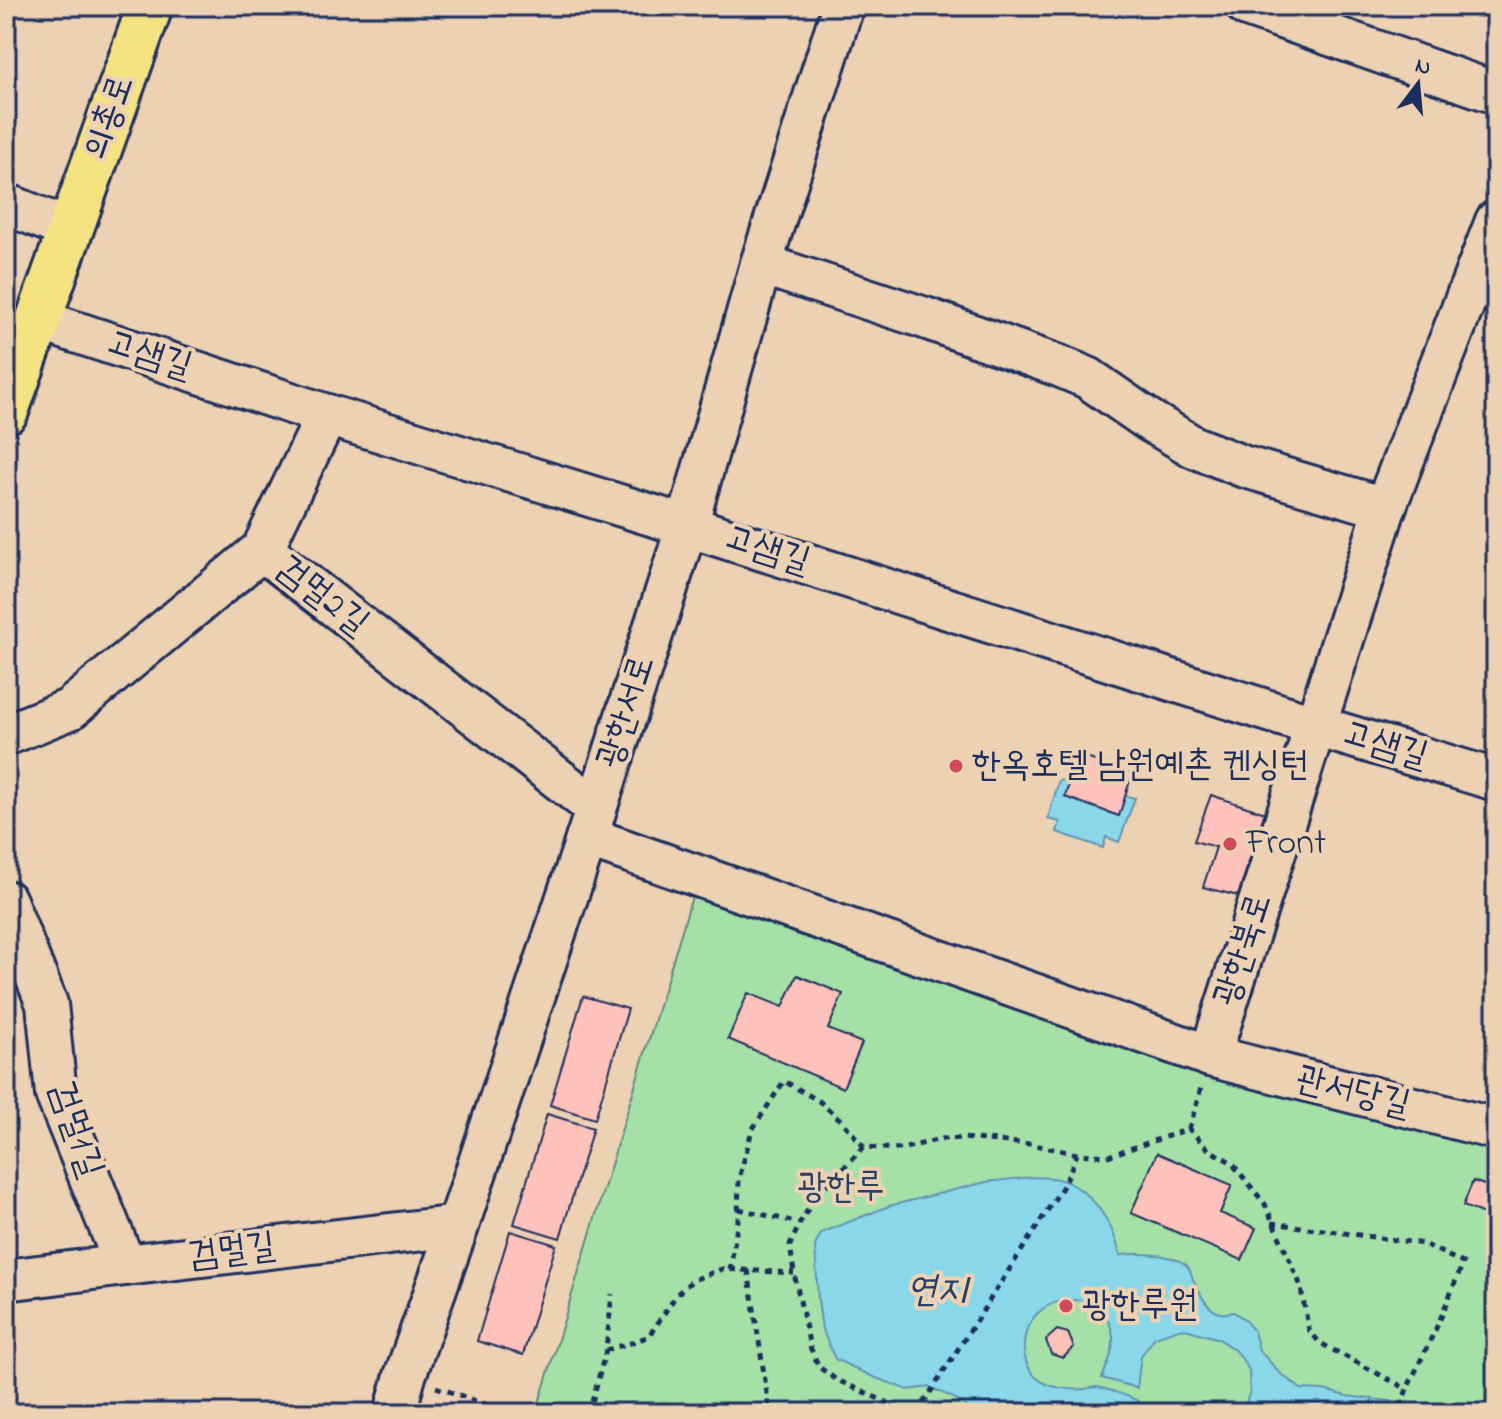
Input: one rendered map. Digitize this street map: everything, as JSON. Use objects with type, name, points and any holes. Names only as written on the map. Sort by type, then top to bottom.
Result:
[{"type":"main road","name":"의총로","points":[[6,411],[150,6]]},
{"type":"street","name":"광한서로","points":[[400,1394],[592,823],[687,526],[761,264],[843,6]]},
{"type":"street","points":[[1266,9],[1496,93]]},
{"type":"street","points":[[6,204],[71,230]]},
{"type":"street","name":"광한북로","points":[[592,823],[1210,1056],[1385,508],[1496,221]]},
{"type":"street","points":[[761,264],[1059,366],[1088,378],[1194,447],[1242,466],[1385,508]]},
{"type":"street","name":"고샘길","points":[[39,320],[327,415],[1496,780]]},
{"type":"street","points":[[262,550],[327,415]]},
{"type":"street","name":"검멀2길","points":[[6,735],[70,709],[262,550],[592,823]]},
{"type":"street","name":"검멀1길","points":[[6,901],[47,1004],[56,1094],[125,1265]]},
{"type":"street","name":"관서당길","points":[[1210,1056],[1496,1129]]},
{"type":"street","name":"검멀길","points":[[6,1280],[458,1226]]},
{"type":"path","points":[[1189,1129],[1210,1056]]},
{"type":"path","points":[[730,1270],[739,1209],[739,1179],[752,1130],[784,1081],[819,1101],[843,1122],[864,1147],[902,1149],[940,1139],[963,1138],[1108,1156],[1189,1129]]},
{"type":"path","points":[[1189,1129],[1209,1150],[1231,1162],[1265,1204],[1300,1284],[1309,1330],[1320,1343],[1407,1389]]},
{"type":"path","points":[[864,1147],[816,1196],[800,1223],[790,1245],[794,1273],[810,1347],[819,1367],[835,1379],[910,1413]]},
{"type":"path","points":[[917,1413],[1065,1183],[1077,1154]]},
{"type":"path","points":[[739,1209],[800,1223]]},
{"type":"path","points":[[1272,1223],[1424,1244],[1463,1263],[1398,1413]]},
{"type":"path","points":[[606,1350],[649,1336],[677,1294],[693,1280],[722,1269],[794,1273]]},
{"type":"path","points":[[748,1270],[770,1413]]},
{"type":"path","points":[[589,1413],[606,1350],[612,1294]]},
{"type":"path","points":[[400,1394],[510,1413]]},
{"type":"green space","name":"광한루","points":[[692,897],[1205,1074],[1496,1150],[1496,1413],[536,1413]]},
{"type":"water","points":[[1059,780],[1069,782],[1065,797],[1118,816],[1125,796],[1135,798],[1119,842],[1106,837],[1103,848],[1057,832],[1060,822],[1048,819]]},
{"type":"water","name":"연지","points":[[1032,1177],[1058,1179],[1081,1190],[1106,1219],[1120,1255],[1156,1255],[1182,1262],[1189,1268],[1207,1304],[1216,1311],[1234,1312],[1244,1319],[1254,1331],[1259,1350],[1280,1373],[1301,1389],[1391,1401],[1383,1413],[1238,1413],[1245,1406],[1250,1391],[1249,1370],[1238,1353],[1219,1339],[1182,1328],[1155,1337],[1141,1356],[1137,1388],[1102,1378],[1113,1337],[1108,1320],[1097,1308],[1083,1301],[1067,1300],[1051,1304],[1038,1313],[1028,1327],[1024,1345],[1025,1358],[1031,1371],[1052,1386],[1072,1389],[1096,1387],[1122,1394],[1138,1401],[1149,1413],[975,1413],[954,1398],[929,1387],[908,1390],[835,1359],[822,1329],[818,1300],[815,1246],[821,1233],[889,1206],[986,1182]]},
{"type":"building","points":[[1078,755],[1132,774],[1119,816],[1065,797]]},
{"type":"building","name":"Front","points":[[1211,795],[1265,813],[1238,896],[1203,887],[1216,847],[1194,841]]},
{"type":"building","points":[[797,975],[843,994],[828,1029],[862,1043],[843,1088],[728,1039],[748,993],[783,1007]]},
{"type":"building","points":[[583,996],[628,1009],[595,1119],[550,1105]]},
{"type":"building","points":[[547,1114],[593,1128],[560,1238],[514,1224]]},
{"type":"building","points":[[1157,1153],[1232,1185],[1220,1213],[1256,1228],[1242,1260],[1131,1213]]},
{"type":"building","points":[[1473,1181],[1496,1189],[1495,1218],[1463,1206]]},
{"type":"building","points":[[510,1231],[556,1245],[523,1355],[477,1341]]},
{"type":"building","points":[[1057,1330],[1068,1333],[1074,1347],[1063,1358],[1051,1354],[1046,1340]]},
{"type":"place","name":"한옥호텔 남원예촌 켄싱턴","points":[[956,766]]},
{"type":"place","name":"Front","points":[[1230,844]]},
{"type":"place","name":"광한루원","points":[[1066,1306]]}]
